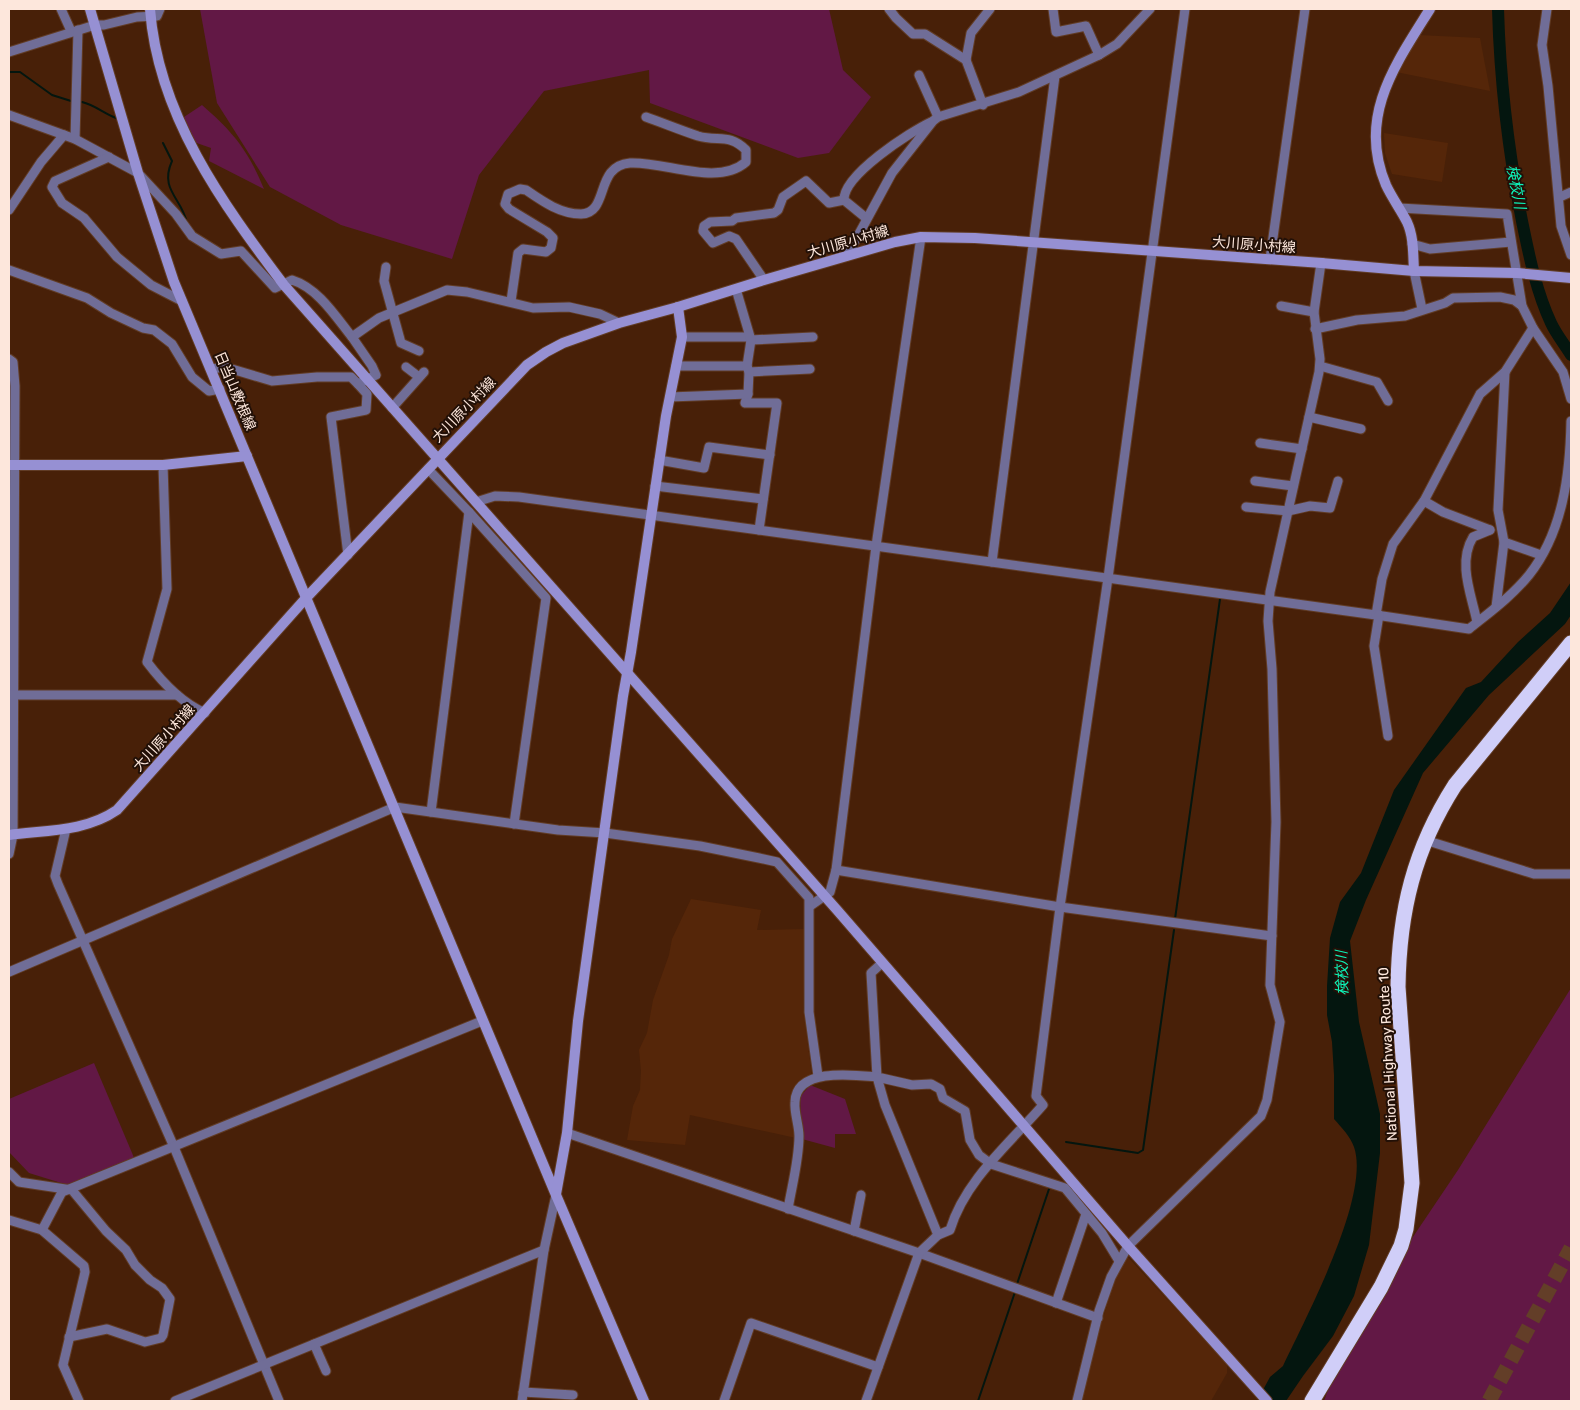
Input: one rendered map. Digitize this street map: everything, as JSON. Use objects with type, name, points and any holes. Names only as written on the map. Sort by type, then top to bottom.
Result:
[{"type":"highway","name":"National Highway Route 10","points":[[1312,1401],[1388,1274],[1406,1229],[1411,1204],[1412,1183],[1398,987],[1398,957],[1405,902],[1413,870],[1440,808],[1455,785],[1571,643]]},
{"type":"main road","name":"日当山敷根線","points":[[90,9],[138,173],[182,301],[395,807],[482,1021],[644,1401]]},
{"type":"main road","points":[[1414,271],[1412,244],[1407,222],[1379,166],[1376,150],[1376,118],[1380,97],[1430,9]]},
{"type":"main road","points":[[150,13],[163,77],[188,140],[206,175],[234,220],[362,382],[392,408],[437,458],[824,896],[1128,1246],[1268,1401]]},
{"type":"main road","name":"大川原小村線","points":[[437,458],[527,365],[563,342],[619,323],[678,308],[764,280],[921,237],[1034,242],[1414,271],[1517,273],[1571,278]]},
{"type":"main road","points":[[556,1195],[567,1133],[578,1021],[650,515],[682,337],[678,308]]},
{"type":"main road","points":[[11,465],[163,465],[248,456]]},
{"type":"main road","points":[[306,598],[437,458]]},
{"type":"main road","name":"大川原小村線","points":[[11,835],[88,826],[105,819],[117,810],[306,598]]},
{"type":"street","points":[[62,9],[75,30],[75,139]]},
{"type":"street","points":[[9,41],[12,51],[95,25],[104,25],[150,13],[157,16],[160,9]]},
{"type":"street","points":[[889,9],[913,34],[925,34],[966,60]]},
{"type":"street","points":[[983,105],[966,60],[971,33],[990,9]]},
{"type":"street","points":[[1053,9],[1056,32],[1086,26],[1099,55]]},
{"type":"street","points":[[844,200],[844,195],[850,186],[867,166],[915,129],[936,119],[983,105],[1055,76],[1099,55],[1118,44],[1150,9]]},
{"type":"street","points":[[866,1401],[918,1253],[938,1234],[950,1230],[955,1212],[967,1192],[1043,1105],[1036,1096],[1060,907],[1108,578],[1185,9]]},
{"type":"street","points":[[1270,259],[1305,9]]},
{"type":"street","points":[[1547,9],[1542,45],[1560,197],[1561,226],[1571,254]]},
{"type":"street","points":[[920,75],[936,119]]},
{"type":"street","points":[[992,562],[1055,76]]},
{"type":"street","points":[[9,115],[75,139],[138,173],[176,214],[192,236],[222,254],[241,251],[276,288],[292,280],[311,291],[330,309],[372,366],[376,375],[362,382]]},
{"type":"street","points":[[511,302],[518,253],[523,250],[546,252],[553,243],[553,238],[547,232],[509,209],[505,204],[508,194],[520,189],[526,190],[559,210],[582,214],[592,211],[601,198],[608,174],[622,164],[651,164],[695,171],[724,172],[734,170],[746,162],[746,150],[738,141],[729,138],[701,137],[646,117]]},
{"type":"street","points":[[847,256],[892,173],[936,119]]},
{"type":"street","points":[[9,210],[41,162],[64,135]]},
{"type":"street","points":[[109,157],[55,181],[52,187],[62,203],[84,218],[117,257],[151,285],[182,301]]},
{"type":"street","points":[[764,280],[736,239],[730,236],[713,243],[704,231],[704,226],[710,222],[732,221],[736,218],[774,213],[778,210],[783,197],[806,181],[829,203],[844,200]]},
{"type":"street","points":[[1560,197],[1571,192]]},
{"type":"street","points":[[844,200],[866,218]]},
{"type":"street","points":[[1399,208],[1411,207],[1439,211],[1507,214],[1522,306],[1533,328],[1563,372],[1571,399]]},
{"type":"street","points":[[810,906],[830,892],[836,870],[876,546],[921,237]]},
{"type":"street","points":[[1412,244],[1430,248],[1511,242]]},
{"type":"street","points":[[1077,1401],[1098,1318],[1118,1261],[1128,1246],[1265,1110],[1280,1022],[1270,985],[1276,822],[1272,669],[1268,621],[1269,600],[1320,366],[1314,312],[1321,263]]},
{"type":"street","points":[[386,267],[384,281],[401,342],[417,348]]},
{"type":"street","points":[[9,270],[88,298],[111,313],[143,328],[154,330],[172,344],[192,377],[209,391],[220,389]]},
{"type":"street","points":[[1414,271],[1422,309]]},
{"type":"street","points":[[736,289],[750,338],[748,394],[745,403],[778,403],[759,530]]},
{"type":"street","points":[[352,337],[379,318],[446,290],[533,308],[569,308],[600,314],[619,323]]},
{"type":"street","points":[[1315,329],[1357,320],[1405,316],[1422,309],[1446,303],[1453,298],[1500,296],[1514,300],[1522,306]]},
{"type":"street","points":[[1281,306],[1314,312]]},
{"type":"street","points":[[1388,736],[1374,646],[1382,579],[1393,544],[1424,501],[1480,394],[1505,372],[1533,328]]},
{"type":"street","points":[[682,337],[813,337]]},
{"type":"street","points":[[9,359],[13,362],[15,386],[11,465],[12,695],[11,835],[9,854]]},
{"type":"street","points":[[676,366],[810,369]]},
{"type":"street","points":[[1320,366],[1376,382],[1388,401]]},
{"type":"street","points":[[211,369],[225,367],[272,381],[317,377],[351,377],[362,382],[367,394],[366,410],[331,416],[348,555]]},
{"type":"street","points":[[392,408],[422,375],[406,367]]},
{"type":"street","points":[[1496,607],[1503,538],[1498,510],[1505,372]]},
{"type":"street","points":[[670,397],[748,394]]},
{"type":"street","points":[[1308,417],[1361,430]]},
{"type":"street","points":[[476,502],[495,496],[502,496],[1469,629],[1496,607],[1530,573],[1554,530],[1564,495],[1570,460],[1571,421]]},
{"type":"street","points":[[1260,444],[1302,448]]},
{"type":"street","points":[[660,460],[704,468],[709,447],[770,455]]},
{"type":"street","points":[[163,465],[167,589],[147,660],[177,695],[191,707],[205,713]]},
{"type":"street","points":[[428,469],[546,598],[514,824]]},
{"type":"street","points":[[1255,481],[1293,486]]},
{"type":"street","points":[[1246,507],[1288,511],[1310,506],[1330,508],[1338,481]]},
{"type":"street","points":[[655,486],[763,499]]},
{"type":"street","points":[[1424,501],[1443,512],[1490,530],[1541,555]]},
{"type":"street","points":[[431,812],[469,512]]},
{"type":"street","points":[[1477,622],[1467,576],[1467,551],[1473,537],[1490,530]]},
{"type":"street","points":[[12,695],[177,695]]},
{"type":"street","points":[[9,972],[395,807],[558,830],[605,833],[700,846],[777,862],[809,898],[809,1012],[818,1076]]},
{"type":"street","points":[[66,829],[55,876],[174,1147],[279,1401]]},
{"type":"street","points":[[1425,840],[1534,874],[1571,874]]},
{"type":"street","points":[[836,870],[1060,907],[1272,936]]},
{"type":"street","points":[[882,963],[871,973],[877,1077],[885,1105],[938,1234]]},
{"type":"street","points":[[42,1230],[62,1192],[72,1190],[482,1021]]},
{"type":"street","points":[[788,1208],[799,1137],[794,1104],[796,1096],[801,1089],[818,1076],[848,1074],[877,1077],[912,1085],[931,1084],[940,1089],[943,1098],[965,1111],[970,1140],[979,1155],[991,1164],[1065,1188],[1102,1233],[1118,1261]]},
{"type":"street","points":[[567,1133],[918,1253],[1098,1318]]},
{"type":"street","points":[[9,1172],[20,1182],[72,1190],[106,1231],[126,1250],[136,1265],[150,1280],[162,1288],[170,1298],[161,1338],[145,1342],[107,1329],[69,1337]]},
{"type":"street","points":[[556,1195],[544,1250],[522,1396],[573,1395]]},
{"type":"street","points":[[854,1231],[861,1195]]},
{"type":"street","points":[[1056,1302],[1086,1214]]},
{"type":"street","points":[[9,1220],[42,1230],[84,1266],[85,1272],[63,1365],[79,1401]]},
{"type":"street","points":[[175,1401],[544,1250]]},
{"type":"street","points":[[724,1401],[751,1323],[878,1367]]},
{"type":"street","points":[[314,1344],[326,1371]]},
{"type":"shaded area","points":[[200,9],[829,9],[843,70],[871,97],[829,153],[798,158],[650,103],[649,70],[544,91],[479,175],[452,259],[341,225],[270,187],[217,103]]},
{"type":"shaded area","points":[[1419,35],[1480,38],[1490,91],[1396,72]]},
{"type":"shaded area","points":[[202,105],[239,142],[252,163],[264,189],[209,161],[211,148],[191,141],[184,117]]},
{"type":"shaded area","points":[[1384,133],[1448,143],[1442,182],[1392,174],[1385,153]]},
{"type":"shaded area","points":[[691,899],[761,910],[757,930],[806,929],[803,1008],[812,1076],[793,1091],[790,1098],[796,1138],[690,1115],[685,1145],[627,1140],[633,1106],[640,1090],[639,1050],[647,1033],[653,1000],[669,955],[672,939]]},
{"type":"shaded area","points":[[1571,988],[1571,1401],[1324,1401],[1332,1379],[1388,1274],[1458,1170]]},
{"type":"shaded area","points":[[94,1063],[135,1160],[71,1186],[29,1173],[9,1152],[9,1099]]},
{"type":"shaded area","points":[[810,1085],[845,1099],[856,1134],[835,1134],[835,1148],[802,1139],[800,1097]]},
{"type":"shaded area","points":[[1126,1255],[1227,1364],[1227,1373],[1211,1401],[1081,1401],[1087,1371],[1113,1285]]},
{"type":"water","points":[[1571,582],[1571,615],[1565,624],[1489,695],[1423,773],[1366,900],[1350,941],[1359,1022],[1380,1114],[1380,1153],[1369,1245],[1354,1296],[1333,1336],[1286,1401],[1257,1401],[1270,1377],[1283,1366],[1320,1289],[1345,1225],[1353,1195],[1357,1169],[1354,1147],[1348,1136],[1334,1119],[1332,1042],[1327,1015],[1330,938],[1340,902],[1361,873],[1394,790],[1466,688],[1481,682],[1518,642],[1550,613]]},
{"type":"waterway","name":"検校川","points":[[1498,9],[1506,115],[1517,194],[1525,234],[1541,298],[1555,331],[1571,355]]},
{"type":"waterway","points":[[9,72],[20,72],[52,95],[71,101]]},
{"type":"waterway","points":[[82,102],[116,118]]},
{"type":"waterway","points":[[163,143],[172,161],[168,179],[170,187],[187,223]]},
{"type":"waterway","points":[[1175,919],[1220,599]]},
{"type":"waterway","points":[[1066,1142],[1138,1153],[1143,1150],[1174,930]]},
{"type":"waterway","points":[[1017,1284],[1049,1189]]},
{"type":"waterway","points":[[978,1401],[1015,1292]]},
{"type":"tunnel","points":[[1489,1401],[1571,1248]]}]
